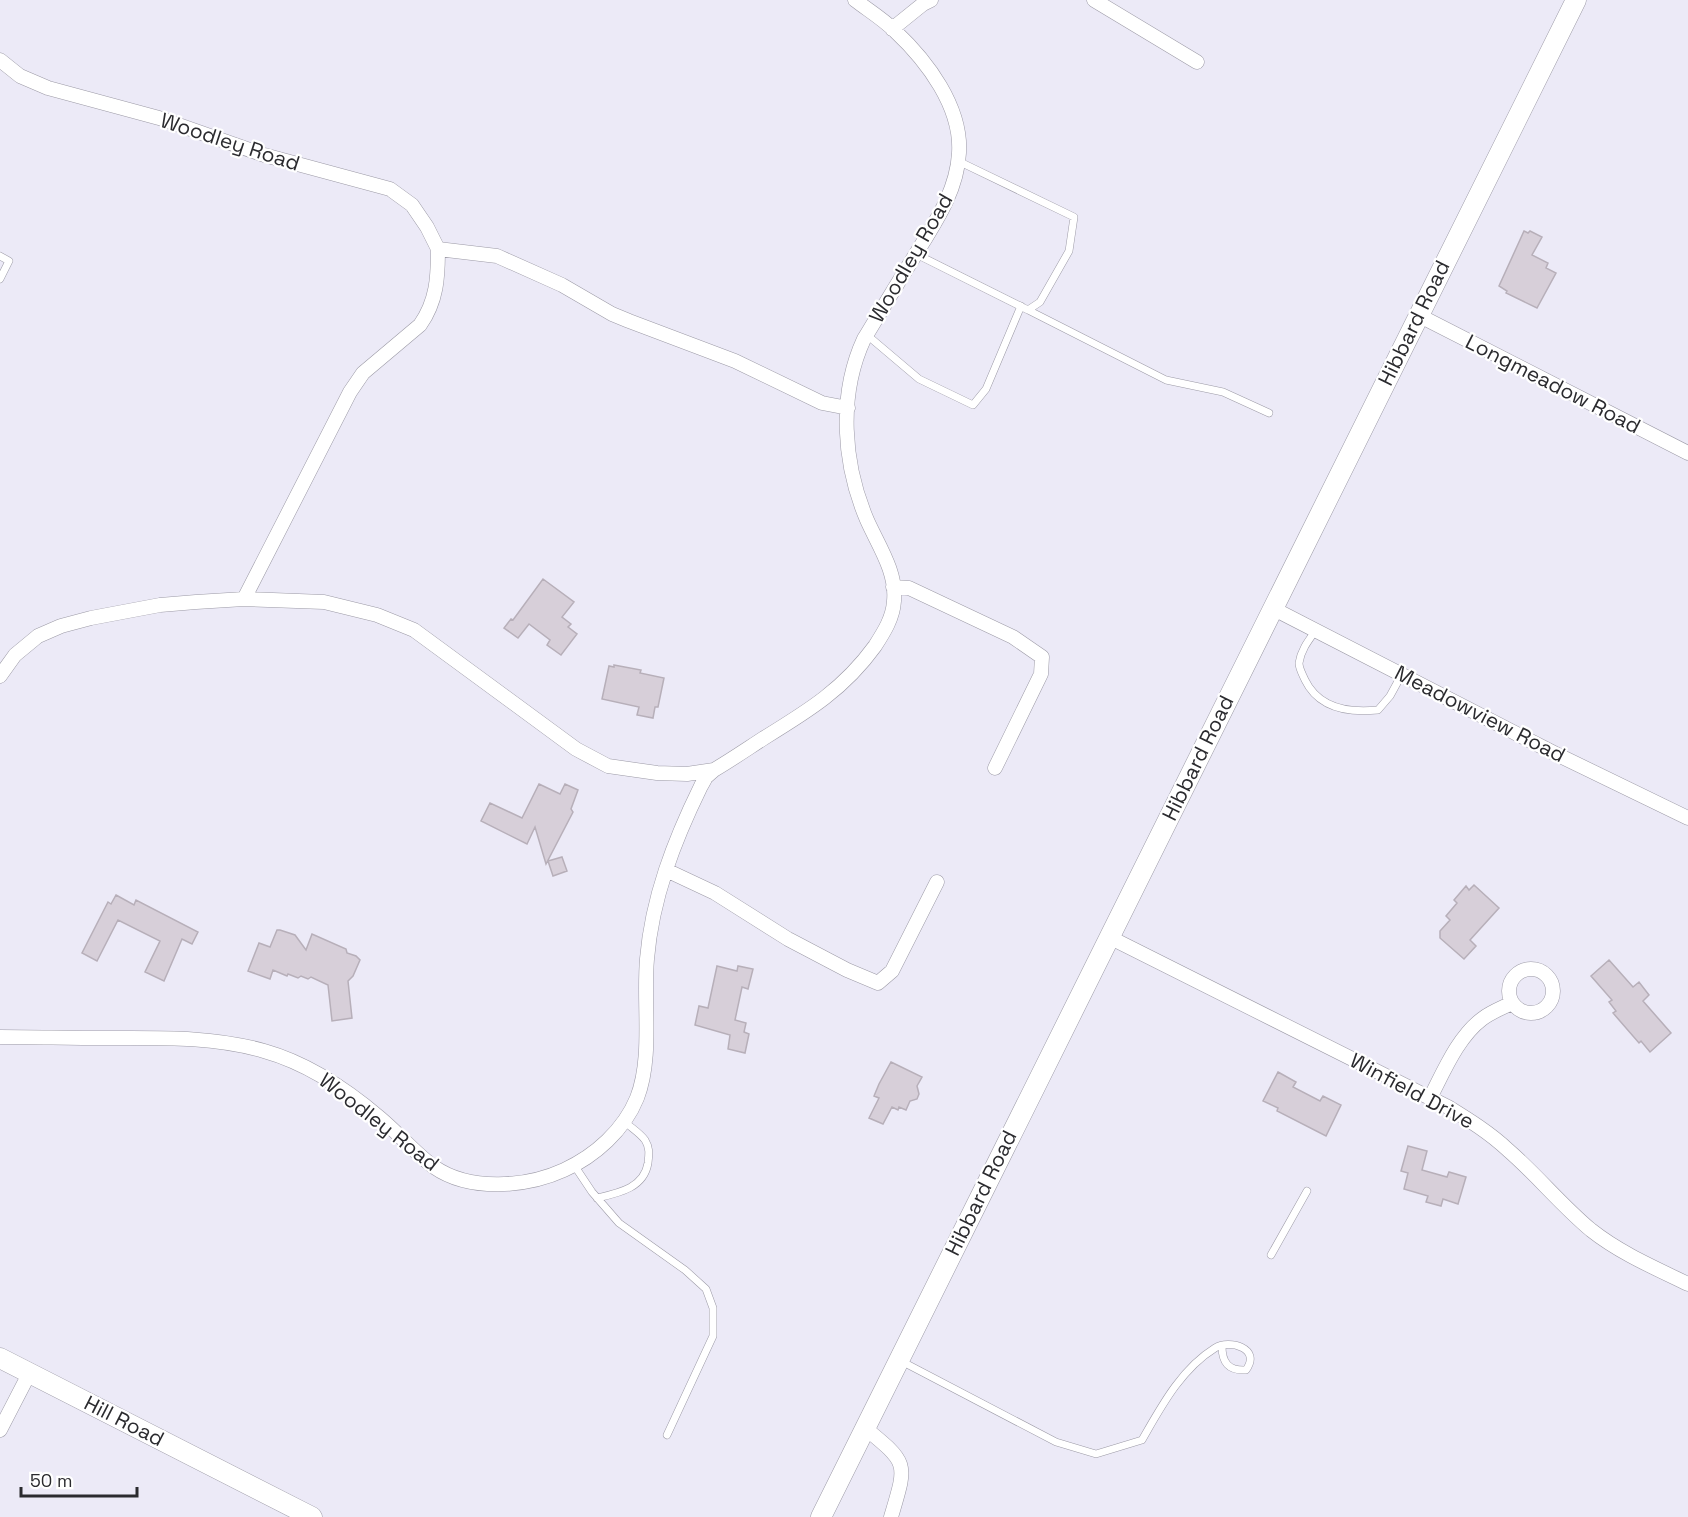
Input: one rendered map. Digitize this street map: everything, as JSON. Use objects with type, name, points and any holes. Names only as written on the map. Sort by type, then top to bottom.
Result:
[{"type":"street","name":"Woodley Road","points":[[0,1037],[172,1038],[237,1044],[289,1059],[312,1070],[361,1103],[428,1161],[450,1175],[480,1182],[526,1182],[551,1176],[594,1153],[624,1121],[637,1098],[642,1081],[647,958],[652,924],[666,870],[691,806],[706,777],[841,686],[884,633],[895,600],[886,560],[856,494],[850,464],[847,429],[850,385],[856,357],[867,335],[943,210],[951,191],[958,162],[958,134],[945,96],[917,54],[892,28],[855,0]]},
{"type":"street","points":[[892,28],[931,0]]},
{"type":"street","points":[[1094,0],[1197,62]]},
{"type":"street","name":"Hibbard Road","points":[[821,1517],[1576,0]]},
{"type":"street","name":"Woodley Road","points":[[0,60],[20,76],[48,88],[159,118],[264,155],[390,189],[412,206],[427,227],[438,249],[438,283],[427,316],[420,325],[363,373],[350,392],[244,599]]},
{"type":"street","points":[[438,249],[497,256],[562,285],[621,318],[735,361],[822,403],[848,408]]},
{"type":"street","name":"Longmeadow Road","points":[[1418,315],[1688,453]]},
{"type":"street","points":[[893,587],[909,588],[1013,636],[1042,657],[1041,674],[995,768]]},
{"type":"street","name":"Woodley Road","points":[[0,676],[15,655],[38,636],[61,626],[91,618],[160,605],[244,599],[324,602],[368,612],[414,630],[576,749],[608,766],[657,773],[687,774],[714,770]]},
{"type":"street","name":"Meadowview Road","points":[[1272,608],[1688,818]]},
{"type":"street","points":[[666,870],[715,893],[788,939],[847,970],[878,983],[892,971],[937,882]]},
{"type":"street","name":"Winfield Drive","points":[[1109,937],[1430,1098],[1489,1134],[1509,1150],[1574,1215],[1614,1247],[1688,1284]]},
{"type":"street","points":[[1430,1098],[1453,1056],[1473,1027],[1495,1011],[1512,1003]]},
{"type":"street","name":"Hill Road","points":[[0,1358],[312,1517]]},
{"type":"street","points":[[0,1430],[30,1372]]},
{"type":"street","points":[[865,1428],[898,1458],[902,1472],[891,1517]]},
{"type":"lane","points":[[958,162],[1074,218],[1069,251],[1040,302],[1029,310]]},
{"type":"lane","points":[[916,254],[1166,380],[1223,392],[1269,413]]},
{"type":"lane","points":[[0,256],[9,261],[0,279]]},
{"type":"lane","points":[[867,335],[919,379],[974,405],[986,389],[1021,306]]},
{"type":"lane","points":[[1316,630],[1303,648],[1299,666],[1310,689],[1331,707],[1360,712],[1378,710],[1390,696],[1402,674]]},
{"type":"lane","points":[[597,1198],[624,1191],[640,1181],[646,1173],[650,1150],[644,1138],[624,1121]]},
{"type":"lane","points":[[574,1165],[597,1198],[619,1223],[685,1270],[706,1289],[713,1308],[713,1336],[667,1435]]},
{"type":"lane","points":[[1271,1255],[1307,1191]]},
{"type":"lane","points":[[899,1359],[1056,1442],[1096,1454],[1142,1440],[1162,1405],[1189,1370],[1216,1347],[1222,1346],[1237,1345],[1247,1350],[1251,1357],[1245,1370],[1238,1371],[1228,1365],[1222,1358],[1222,1346]]},
{"type":"building","points":[[1524,231],[1528,233],[1530,231],[1542,237],[1532,255],[1548,263],[1546,268],[1556,273],[1537,308],[1506,293],[1507,291],[1499,286]]},
{"type":"building","points":[[543,579],[574,602],[562,617],[571,624],[568,627],[577,634],[561,655],[547,645],[550,640],[529,624],[518,638],[504,628],[511,619],[513,620]]},
{"type":"building","points":[[614,665],[641,670],[640,673],[664,678],[658,707],[655,707],[653,718],[637,715],[639,707],[602,699],[609,666],[614,667]]},
{"type":"building","points":[[539,784],[560,794],[565,784],[578,790],[571,809],[573,812],[546,864],[535,827],[527,844],[481,821],[490,803],[522,818]]},
{"type":"building","points":[[562,857],[567,871],[553,876],[548,861]]},
{"type":"building","points":[[1474,885],[1499,908],[1470,940],[1476,946],[1464,959],[1440,938],[1440,931],[1450,920],[1446,916],[1457,903],[1454,900],[1466,886],[1469,890]]},
{"type":"building","points":[[116,895],[134,905],[136,900],[198,932],[192,944],[182,939],[164,981],[145,972],[160,941],[118,920],[97,961],[82,953],[108,902],[111,904]]},
{"type":"building","points":[[277,930],[295,935],[306,950],[312,934],[346,949],[347,953],[360,960],[353,976],[348,981],[352,1018],[332,1021],[328,985],[311,977],[308,979],[288,974],[287,976],[273,970],[270,979],[248,971],[259,943],[270,947]]},
{"type":"building","points":[[1609,960],[1633,987],[1639,982],[1649,995],[1643,1001],[1671,1033],[1650,1052],[1613,1013],[1616,1011],[1609,1002],[1612,1000],[1591,976]]},
{"type":"building","points":[[717,966],[737,971],[738,966],[753,969],[748,989],[742,987],[735,1020],[746,1023],[744,1032],[749,1034],[745,1053],[728,1049],[730,1035],[695,1025],[699,1006],[708,1008]]},
{"type":"building","points":[[891,1062],[922,1077],[917,1086],[919,1094],[917,1099],[910,1101],[906,1110],[892,1107],[883,1124],[869,1118],[879,1098],[874,1096]]},
{"type":"building","points":[[1278,1072],[1296,1082],[1293,1087],[1320,1101],[1323,1096],[1341,1105],[1326,1136],[1277,1111],[1278,1108],[1263,1101]]},
{"type":"building","points":[[1408,1146],[1427,1151],[1422,1170],[1447,1177],[1449,1172],[1466,1177],[1458,1204],[1443,1199],[1441,1206],[1426,1202],[1428,1196],[1404,1189],[1408,1173],[1401,1171]]}]
